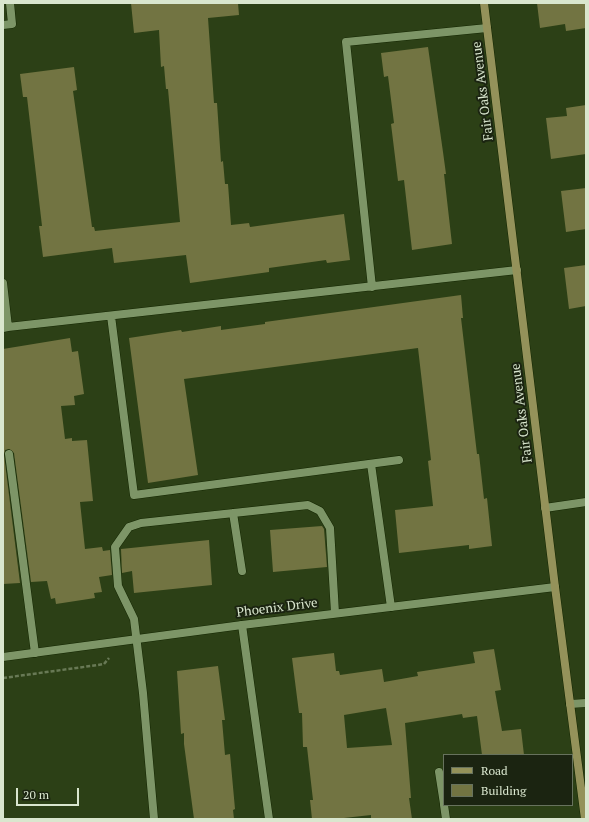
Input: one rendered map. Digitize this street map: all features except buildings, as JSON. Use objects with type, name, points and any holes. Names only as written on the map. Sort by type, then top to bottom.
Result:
[{"type":"main road","name":"Fair Oaks Avenue","points":[[484,3],[545,508],[585,819]]},
{"type":"street","points":[[3,25],[12,24],[10,3]]},
{"type":"street","points":[[372,287],[346,42],[487,28]]},
{"type":"street","points":[[3,283],[5,328],[517,270]]},
{"type":"street","points":[[111,316],[134,495],[399,460]]},
{"type":"street","points":[[10,454],[35,653]]},
{"type":"street","points":[[371,464],[391,607]]},
{"type":"street","points":[[545,508],[586,502]]},
{"type":"street","points":[[154,819],[134,619],[118,586],[115,547],[129,527],[141,523],[308,505],[320,511],[330,528],[335,614]]},
{"type":"street","points":[[233,513],[242,571]]},
{"type":"street","name":"Phoenix Drive","points":[[3,657],[242,624],[555,587]]},
{"type":"street","points":[[242,624],[269,819]]},
{"type":"street","points":[[570,704],[586,703]]},
{"type":"street","points":[[439,772],[443,798]]},
{"type":"street","points":[[444,806],[446,819]]},
{"type":"path","points":[[3,678],[104,664],[109,658]]}]
